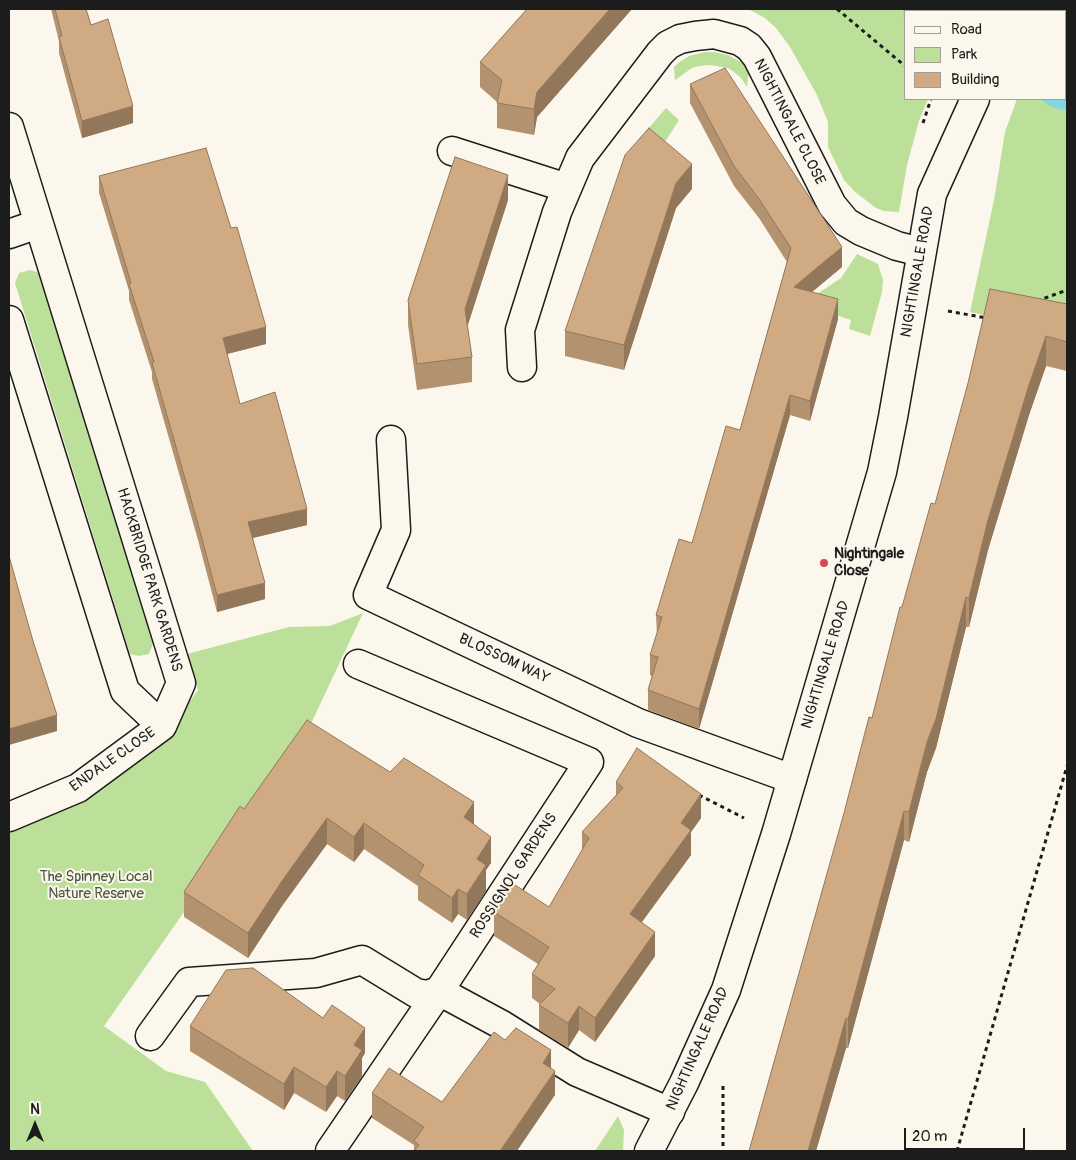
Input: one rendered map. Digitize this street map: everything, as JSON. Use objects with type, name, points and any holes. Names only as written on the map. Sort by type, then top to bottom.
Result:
[{"type":"street","name":"NIGHTINGALE CLOSE","points":[[522,367],[520,330],[558,212],[580,158],[660,53],[668,45],[680,39],[714,34],[740,40],[749,47],[832,205],[846,222],[878,240],[921,252]]},
{"type":"street","name":"NIGHTINGALE ROAD","points":[[649,1151],[670,1112],[726,990],[776,834],[882,472],[932,194],[973,104]]},
{"type":"street","name":"HACKBRIDGE PARK GARDENS","points":[[9,127],[182,683],[162,726]]},
{"type":"street","points":[[452,151],[567,188]]},
{"type":"street","points":[[9,234],[38,224]]},
{"type":"street","points":[[9,320],[125,692],[162,726]]},
{"type":"street","name":"BLOSSOM WAY","points":[[391,440],[396,530],[368,595],[638,723],[792,779]]},
{"type":"street","name":"ROSSIGNOL GARDENS","points":[[330,1151],[439,990],[589,762],[358,664]]},
{"type":"street","name":"ENDALE CLOSE","points":[[9,817],[78,788],[162,726]]},
{"type":"street","points":[[150,1036],[189,982],[316,973],[362,960],[416,993],[427,995],[439,990],[502,1025],[577,1072],[670,1112]]},
{"type":"path","points":[[837,9],[904,65]]},
{"type":"path","points":[[1032,302],[1067,290]]},
{"type":"path","points":[[940,309],[988,318]]},
{"type":"path","points":[[956,1151],[1067,766]]},
{"type":"path","points":[[696,793],[776,834]]},
{"type":"green space","points":[[748,9],[966,9],[904,10],[904,100],[928,100],[919,121],[907,165],[899,212],[884,211],[876,208],[855,192],[844,180],[828,147],[828,122],[817,95],[790,47],[776,28],[765,18]]},
{"type":"green space","points":[[1067,9],[1067,332],[970,312],[994,200],[1005,132],[1017,100],[1066,100],[1066,10],[1058,10]]},
{"type":"green space","points":[[705,52],[728,55],[748,66],[747,87],[741,78],[728,68],[710,65],[692,68],[675,80],[674,67],[678,63],[689,56]]},
{"type":"green space","points":[[666,108],[679,120],[658,153],[636,143]]},
{"type":"green space","points":[[857,254],[878,264],[883,280],[882,292],[870,336],[849,329],[851,320],[814,308],[817,294],[841,278]]},
{"type":"green space","points":[[30,270],[40,273],[153,644],[149,654],[139,656],[130,654],[15,283],[19,273]]},
{"type":"green space","name":"The Spinney Local Nature Reserve","points":[[363,613],[300,747],[104,1026],[166,1071],[205,1082],[253,1151],[9,1151],[9,828],[165,735],[198,690],[187,654],[289,627],[330,626]]},
{"type":"green space","points":[[618,1116],[624,1130],[623,1151],[595,1151]]},
{"type":"building","points":[[55,9],[86,9],[91,25],[108,19],[133,106],[82,121],[59,37],[62,36]]},
{"type":"building","points":[[527,9],[610,9],[537,92],[534,109],[497,103],[502,80],[480,62]]},
{"type":"building","points":[[725,68],[842,247],[794,287],[838,299],[810,401],[790,395],[699,709],[648,690],[658,657],[650,655],[662,617],[656,615],[679,539],[692,543],[726,426],[740,430],[791,248],[759,199],[734,166],[690,84]]},
{"type":"building","points":[[649,128],[692,164],[676,183],[624,345],[565,331],[625,155]]},
{"type":"building","points":[[206,148],[231,228],[237,227],[266,327],[223,338],[240,404],[275,392],[307,509],[248,522],[265,583],[217,595],[152,363],[154,362],[129,284],[131,283],[99,176]]},
{"type":"building","points":[[455,157],[508,175],[465,309],[472,357],[417,364],[408,300]]},
{"type":"building","points":[[990,289],[1067,304],[1067,342],[1046,336],[1029,385],[988,520],[969,598],[966,597],[936,719],[927,742],[909,812],[904,811],[848,1019],[846,1018],[808,1151],[749,1151],[869,717],[872,718],[900,607],[902,607],[931,503],[935,504],[968,383]]},
{"type":"building","points":[[9,556],[33,641],[57,715],[9,729]]},
{"type":"building","points":[[307,720],[390,772],[404,758],[474,802],[464,817],[491,837],[477,859],[486,865],[467,894],[458,889],[452,898],[418,875],[424,865],[364,823],[354,837],[327,818],[248,933],[184,892],[240,806],[244,809]]},
{"type":"building","points":[[637,748],[701,794],[681,823],[691,830],[630,914],[655,932],[595,1018],[579,1006],[568,1023],[539,1005],[555,989],[532,974],[549,947],[494,912],[512,883],[549,907],[589,838],[582,832],[623,788],[616,782]]},
{"type":"building","points":[[253,968],[323,1018],[332,1005],[365,1028],[354,1045],[362,1050],[345,1076],[337,1071],[326,1087],[294,1067],[284,1084],[190,1026],[226,970]]},
{"type":"building","points":[[516,1028],[551,1050],[543,1063],[555,1071],[500,1151],[414,1151],[419,1145],[414,1141],[424,1127],[372,1093],[389,1068],[442,1102],[494,1032],[505,1040]]},
{"type":"place","name":"Nightingale Close","points":[[824,563]]}]
